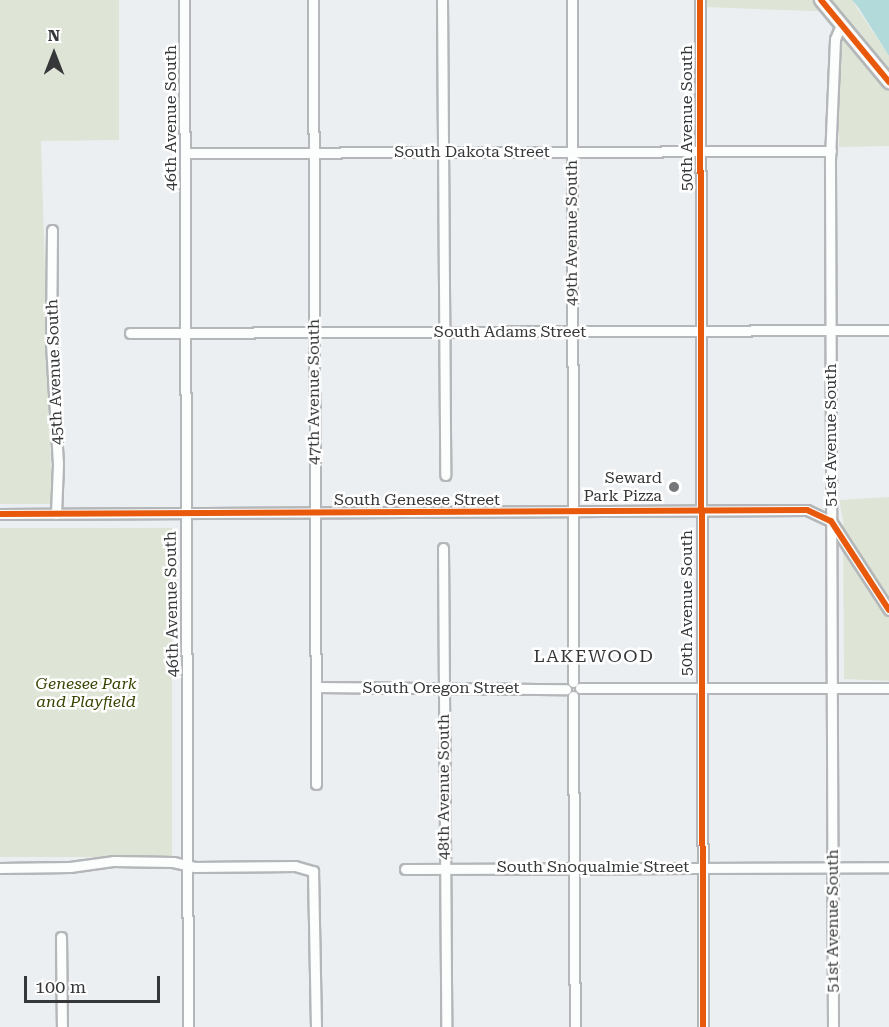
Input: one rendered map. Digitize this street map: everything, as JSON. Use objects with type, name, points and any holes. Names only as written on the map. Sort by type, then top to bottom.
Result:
[{"type":"main road","points":[[821,0],[889,82]]},
{"type":"street","name":"46th Avenue South","points":[[184,0],[188,1027]]},
{"type":"street","name":"47th Avenue South","points":[[313,0],[316,783]]},
{"type":"street","points":[[442,0],[445,475]]},
{"type":"street","name":"49th Avenue South","points":[[572,0],[575,1027]]},
{"type":"street","name":"50th Avenue South","points":[[700,0],[703,1027]]},
{"type":"street","name":"51st Avenue South","points":[[833,1027],[831,152],[834,39],[841,25]]},
{"type":"street","name":"South Dakota Street","points":[[185,153],[831,152]]},
{"type":"street","name":"45th Avenue South","points":[[52,230],[56,514]]},
{"type":"street","name":"South Adams Street","points":[[130,333],[889,330]]},
{"type":"street","name":"South Genesee Street","points":[[0,514],[185,515],[799,509],[822,513],[831,521]]},
{"type":"street","points":[[831,521],[889,610]]},
{"type":"street","name":"48th Avenue South","points":[[443,548],[446,1027]]},
{"type":"street","name":"South Oregon Street","points":[[316,687],[889,688]]},
{"type":"street","points":[[0,868],[70,867],[113,861],[173,862],[188,867],[295,867],[313,871],[316,1027]]},
{"type":"street","name":"South Snoqualmie Street","points":[[405,869],[445,867],[889,867]]},
{"type":"street","points":[[62,937],[62,1027]]},
{"type":"green space","points":[[0,0],[119,0],[119,140],[41,141],[52,504],[0,504]]},
{"type":"green space","points":[[704,0],[852,0],[889,56],[889,146],[839,147],[839,12],[704,7]]},
{"type":"green space","points":[[889,497],[889,681],[844,679],[843,520],[839,500]]},
{"type":"green space","name":"Genesee Park and Playfield","points":[[0,528],[172,528],[172,857],[0,857]]},
{"type":"water","points":[[852,0],[889,0],[889,56],[858,7]]},
{"type":"cycle path","points":[[700,0],[703,1027]]},
{"type":"cycle path","points":[[821,0],[889,82]]},
{"type":"cycle path","points":[[0,514],[807,510],[831,521],[889,610]]},
{"type":"place","name":"Seward Park Pizza","points":[[674,487]]},
{"type":"district","name":"LAKEWOOD","points":[[594,656]]}]
